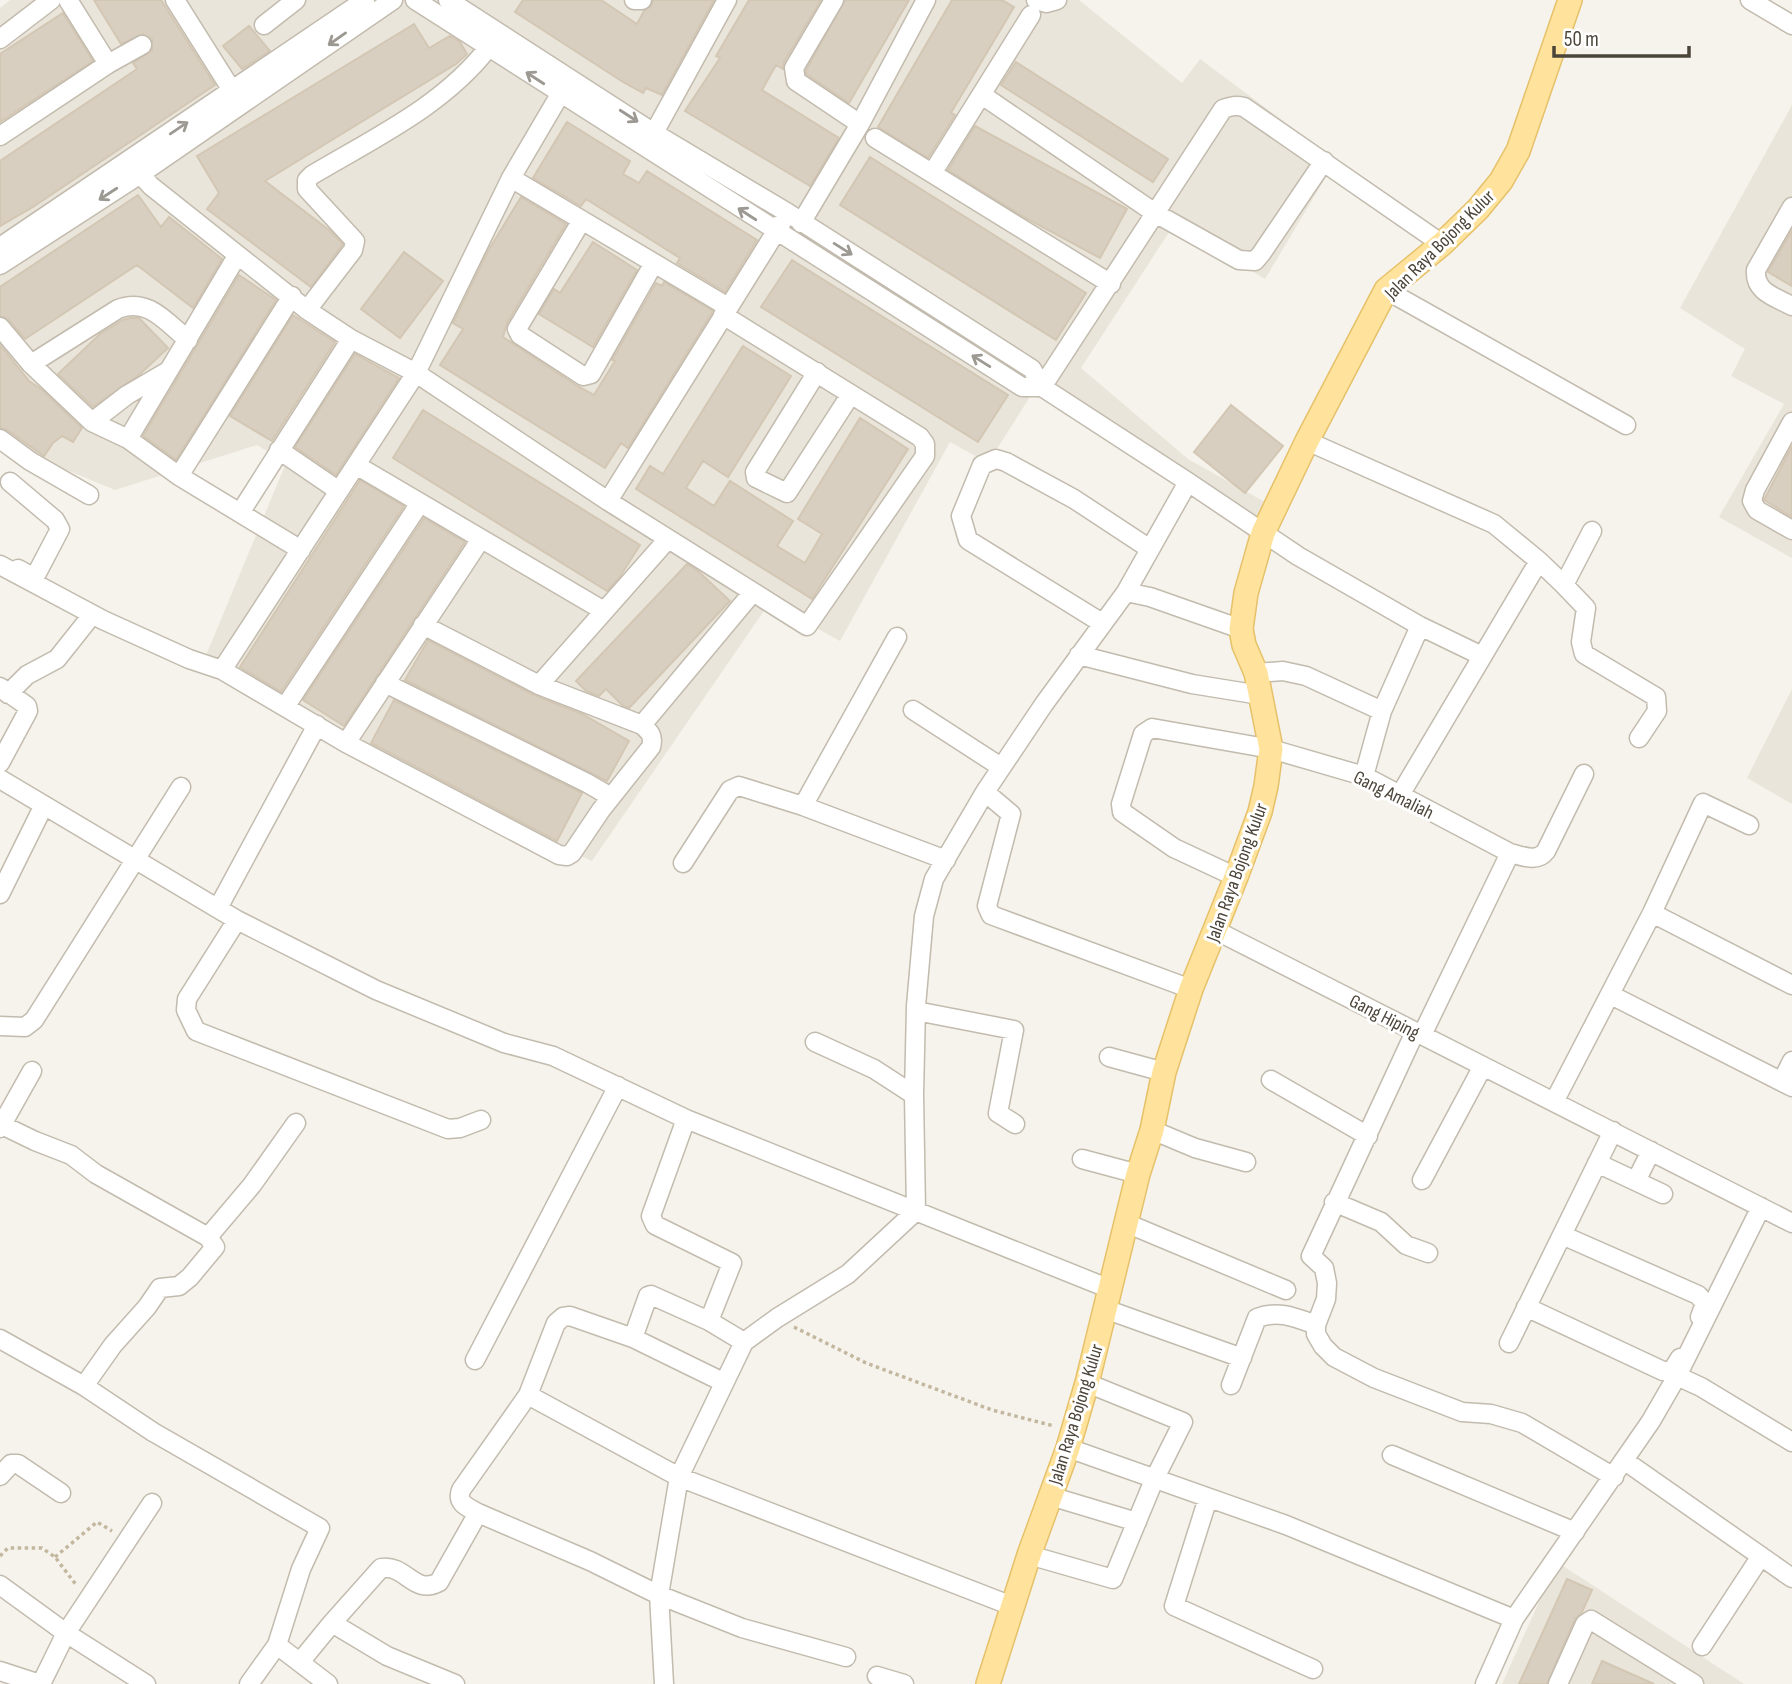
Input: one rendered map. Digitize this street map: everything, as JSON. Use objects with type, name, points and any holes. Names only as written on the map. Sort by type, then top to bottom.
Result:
[{"type":"main road","name":"Jalan Raya Bojong Kulur","points":[[988,1684],[1087,1382],[1138,1174],[1152,1130],[1164,1072],[1191,989],[1237,877],[1260,812],[1270,749],[1258,684],[1241,629],[1245,593],[1263,533],[1307,441],[1386,290],[1442,244],[1478,209],[1501,181],[1518,151],[1570,0]]},
{"type":"street","points":[[0,39],[51,0]]},
{"type":"street","points":[[68,0],[108,64]]},
{"type":"street","points":[[175,0],[233,92]]},
{"type":"street","points":[[264,25],[296,0]]},
{"type":"street","points":[[0,265],[233,92],[365,0]]},
{"type":"street","points":[[0,247],[134,168],[393,0]]},
{"type":"street","points":[[402,0],[415,0],[559,94],[795,218],[1032,369],[1042,387],[1263,533],[1420,626],[1482,656]]},
{"type":"street","points":[[448,0],[570,79],[775,232],[1022,387],[1042,387]]},
{"type":"street","points":[[634,0],[642,0]]},
{"type":"street","points":[[650,141],[727,0]]},
{"type":"street","points":[[834,0],[793,74],[796,81],[860,124]]},
{"type":"street","points":[[608,501],[775,232],[795,218],[860,124],[926,0]]},
{"type":"street","points":[[933,172],[1034,7],[1058,0]]},
{"type":"street","points":[[1750,0],[1792,25]]},
{"type":"street","points":[[0,136],[108,64],[142,45]]},
{"type":"street","points":[[307,310],[353,250],[355,241],[307,189],[307,180],[439,97],[475,64],[488,48]]},
{"type":"street","points":[[222,670],[416,373],[511,178],[570,79]]},
{"type":"street","points":[[982,95],[1155,213],[1239,260],[1255,261],[1324,161]]},
{"type":"street","points":[[1042,387],[1223,109],[1228,107],[1244,107],[1442,244]]},
{"type":"street","points":[[875,138],[1111,284]]},
{"type":"street","points":[[134,168],[237,256],[307,310],[351,339],[416,373],[608,501],[804,626],[809,625],[925,456],[926,449],[920,437],[654,263],[511,178]]},
{"type":"street","points":[[1792,206],[1756,270],[1755,279],[1756,284],[1765,292],[1792,306]]},
{"type":"street","points":[[582,220],[516,329],[520,335],[583,376],[591,374],[654,263]]},
{"type":"street","points":[[128,439],[237,256]]},
{"type":"street","points":[[1386,290],[1626,425]]},
{"type":"street","points":[[179,475],[292,296]]},
{"type":"street","points":[[31,364],[127,305],[137,304],[152,311],[188,340]]},
{"type":"street","points":[[0,327],[31,364],[92,422],[128,439],[179,475],[301,550]]},
{"type":"street","points":[[240,513],[351,339]]},
{"type":"street","points":[[92,422],[169,370]]},
{"type":"street","points":[[817,372],[755,472],[756,478],[787,493],[851,394]]},
{"type":"street","points":[[1792,422],[1755,490],[1752,501],[1757,510],[1792,530]]},
{"type":"street","points":[[0,439],[30,461],[89,495]]},
{"type":"street","points":[[1307,441],[1494,524],[1539,561],[1586,607],[1581,642],[1584,654],[1656,697],[1657,711],[1639,738]]},
{"type":"street","points":[[279,450],[339,491]]},
{"type":"street","points":[[1102,623],[968,540],[961,516],[982,465],[988,460],[996,459],[1006,462],[1074,499],[1150,549]]},
{"type":"street","points":[[356,466],[604,611]]},
{"type":"street","points":[[0,558],[29,575],[34,575],[60,529],[55,520],[10,482]]},
{"type":"street","points":[[664,1684],[659,1595],[680,1477],[744,1342],[848,1274],[916,1211],[916,1011],[924,916],[934,879],[1001,767],[1126,592],[1188,482]]},
{"type":"street","points":[[285,708],[420,503]]},
{"type":"street","points":[[1563,585],[1592,531]]},
{"type":"street","points":[[346,743],[481,539]]},
{"type":"street","points":[[539,685],[668,539]]},
{"type":"street","points":[[1400,795],[1539,561]]},
{"type":"street","points":[[0,565],[92,615],[189,659],[222,670],[346,743],[559,855],[567,856],[572,853],[611,797],[651,747],[651,734],[642,725],[539,685],[423,625]]},
{"type":"street","points":[[642,725],[753,592]]},
{"type":"street","points":[[1126,592],[1150,597],[1241,629]]},
{"type":"street","points":[[0,763],[28,716],[27,706],[4,690],[57,659],[92,615]]},
{"type":"street","points":[[1364,776],[1382,711],[1420,626]]},
{"type":"street","points":[[803,806],[897,637]]},
{"type":"street","points":[[1079,655],[1192,684],[1258,684],[1283,671],[1306,676],[1382,711]]},
{"type":"street","points":[[385,683],[611,797]]},
{"type":"street","points":[[913,710],[1001,767]]},
{"type":"street","points":[[218,908],[317,725]]},
{"type":"street","name":"Gang Amaliah","points":[[1237,877],[1174,848],[1122,812],[1121,804],[1143,734],[1150,728],[1270,749],[1364,776],[1510,853]]},
{"type":"street","points":[[1584,774],[1543,855],[1531,858],[1510,853],[1334,1202],[1311,1256],[1324,1268],[1327,1283],[1326,1299],[1316,1325],[1316,1334],[1334,1357],[1374,1378],[1462,1412],[1490,1414],[1521,1423],[1614,1477]]},
{"type":"street","points":[[0,779],[237,920],[376,990],[505,1043],[553,1056],[687,1119],[916,1211],[1242,1358]]},
{"type":"street","points":[[683,863],[730,790],[739,786],[803,806],[946,860]]},
{"type":"street","points":[[0,1026],[25,1027],[34,1020],[181,788]]},
{"type":"street","points":[[985,792],[1011,814],[987,906],[991,915],[1191,989]]},
{"type":"street","points":[[1554,1102],[1652,913],[1703,803],[1749,825]]},
{"type":"street","points":[[0,894],[44,805]]},
{"type":"street","points":[[1652,913],[1792,985]]},
{"type":"street","points":[[237,920],[187,999],[186,1010],[196,1031],[448,1129],[460,1128],[481,1120]]},
{"type":"street","name":"Gang Hiping","points":[[1215,930],[1792,1223]]},
{"type":"street","points":[[1611,995],[1787,1084],[1792,1061]]},
{"type":"street","points":[[916,1011],[1014,1030],[998,1113],[1015,1124]]},
{"type":"street","points":[[815,1042],[874,1069],[914,1094]]},
{"type":"street","points":[[1108,1057],[1164,1072]]},
{"type":"street","points":[[1422,1180],[1483,1066]]},
{"type":"street","points":[[32,1071],[1,1127],[71,1155],[96,1174],[208,1237],[215,1247],[179,1286],[160,1288],[113,1345],[84,1386]]},
{"type":"street","points":[[1271,1080],[1368,1136]]},
{"type":"street","points":[[475,1360],[618,1086]]},
{"type":"street","points":[[687,1119],[651,1216],[655,1225],[732,1263],[709,1321]]},
{"type":"street","points":[[208,1237],[252,1185],[296,1123]]},
{"type":"street","points":[[1152,1130],[1195,1148],[1246,1162]]},
{"type":"street","points":[[1509,1343],[1614,1131]]},
{"type":"street","points":[[1636,1181],[1651,1151]]},
{"type":"street","points":[[1082,1159],[1138,1174]]},
{"type":"street","points":[[1598,1163],[1663,1194]]},
{"type":"street","points":[[1334,1202],[1381,1222],[1406,1244],[1428,1253]]},
{"type":"street","points":[[1485,1684],[1514,1619],[1625,1461],[1677,1376],[1761,1207]]},
{"type":"street","points":[[1126,1223],[1286,1290]]},
{"type":"street","points":[[1526,1307],[1663,1371],[1668,1373],[1675,1368],[1705,1307],[1703,1298],[1562,1235]]},
{"type":"street","points":[[633,1338],[648,1296],[651,1295],[709,1321],[744,1342]]},
{"type":"street","points":[[1231,1385],[1256,1318],[1270,1313],[1286,1314],[1316,1325]]},
{"type":"street","points":[[723,1382],[633,1338],[570,1316],[563,1317],[556,1323],[528,1395],[461,1490],[462,1504],[659,1595],[742,1628],[846,1657]]},
{"type":"street","points":[[0,1339],[84,1386],[153,1432],[320,1528],[301,1569],[277,1645],[249,1684]]},
{"type":"street","points":[[1677,1376],[1701,1387],[1792,1442]]},
{"type":"street","points":[[1029,1555],[1113,1579],[1154,1480],[1183,1422],[1087,1382]]},
{"type":"street","points":[[528,1395],[680,1477],[1012,1606]]},
{"type":"street","points":[[1070,1440],[1154,1480],[1286,1525],[1514,1619]]},
{"type":"street","points":[[1392,1455],[1575,1532]]},
{"type":"street","points":[[1625,1461],[1792,1578]]},
{"type":"street","points":[[0,1476],[11,1464],[18,1464],[61,1493]]},
{"type":"street","points":[[1050,1496],[1137,1522]]},
{"type":"street","points":[[1208,1498],[1174,1606],[1313,1670]]},
{"type":"street","points":[[0,1671],[41,1684],[66,1633],[152,1503]]},
{"type":"street","points":[[300,1662],[381,1568],[394,1569],[423,1587],[439,1582],[478,1513]]},
{"type":"street","points":[[1702,1646],[1760,1556]]},
{"type":"street","points":[[0,1585],[66,1633],[146,1684]]},
{"type":"street","points":[[1558,1684],[1587,1620],[1596,1621],[1690,1683]]},
{"type":"street","points":[[332,1623],[387,1656],[455,1684]]},
{"type":"street","points":[[277,1645],[328,1684]]},
{"type":"street","points":[[877,1675],[904,1684]]},
{"type":"path","points":[[777,1318],[866,1363],[1070,1440]]},
{"type":"path","points":[[55,1557],[97,1522],[128,1541]]},
{"type":"path","points":[[0,1556],[8,1548],[42,1548],[55,1557],[89,1601]]},
{"type":"shaded area","points":[[10,0],[1079,0],[1182,83],[1200,59],[1336,160],[1265,279],[1175,223],[1081,368],[1188,459],[1272,506],[1253,533],[1033,392],[988,463],[950,442],[840,641],[770,602],[592,861],[393,773],[202,665],[286,463],[257,445],[115,490],[11,447],[0,439],[0,8]]},
{"type":"shaded area","points":[[1792,105],[1792,558],[1719,517],[1784,404],[1731,376],[1745,349],[1680,308]]},
{"type":"shaded area","points":[[1792,689],[1792,804],[1747,778]]},
{"type":"shaded area","points":[[1557,1562],[1744,1684],[1502,1684]]},
{"type":"building","points":[[94,0],[161,0],[215,85],[33,207],[0,226],[0,161],[137,69],[133,63],[152,50],[152,39],[143,34],[121,44]]},
{"type":"building","points":[[523,0],[601,0],[637,24],[653,0],[714,0],[662,95],[646,88],[643,93],[623,82],[515,12]]},
{"type":"building","points":[[749,0],[821,0],[784,62],[783,69],[776,65],[762,90],[839,138],[810,186],[685,111],[720,58],[716,56]]},
{"type":"building","points":[[845,0],[909,0],[849,103],[806,74]]},
{"type":"building","points":[[952,0],[1002,0],[1014,7],[952,111],[955,115],[928,158],[878,127]]},
{"type":"building","points":[[63,13],[93,61],[0,122],[0,54]]},
{"type":"building","points":[[414,24],[429,48],[450,36],[460,42],[467,54],[456,64],[265,181],[343,244],[311,287],[207,209],[219,193],[197,156]]},
{"type":"building","points":[[249,26],[270,51],[242,69],[223,46]]},
{"type":"building","points":[[1016,62],[1168,159],[1153,182],[1001,85]]},
{"type":"building","points":[[567,122],[630,161],[623,174],[639,183],[647,171],[757,240],[725,292],[677,263],[680,258],[586,199],[581,206],[533,178]]},
{"type":"building","points":[[975,126],[1127,209],[1100,258],[1022,216],[948,170]]},
{"type":"building","points":[[870,157],[1086,293],[1056,340],[840,205]]},
{"type":"building","points":[[138,195],[161,227],[169,217],[222,259],[193,308],[137,265],[25,339],[9,320],[0,316],[0,287]]},
{"type":"building","points":[[521,197],[566,224],[507,323],[503,337],[577,386],[594,395],[656,283],[662,286],[664,282],[713,311],[628,448],[621,443],[605,468],[440,365],[463,329],[453,323],[488,251]]},
{"type":"building","points":[[1792,230],[1792,286],[1768,272]]},
{"type":"building","points":[[593,242],[637,270],[593,347],[539,314],[554,289],[560,293]]},
{"type":"building","points":[[404,252],[443,281],[400,338],[361,309]]},
{"type":"building","points":[[792,260],[1008,395],[978,442],[761,307]]},
{"type":"building","points":[[239,275],[276,300],[176,460],[143,436]]},
{"type":"building","points":[[293,315],[335,342],[272,441],[230,416]]},
{"type":"building","points":[[130,318],[139,318],[168,348],[139,375],[93,407],[58,374],[100,334]]},
{"type":"building","points":[[0,345],[29,381],[82,428],[73,442],[62,436],[44,456],[0,428]]},
{"type":"building","points":[[743,346],[791,376],[728,477],[703,461],[686,488],[714,506],[730,481],[793,521],[777,546],[805,563],[822,534],[798,519],[860,418],[908,449],[812,599],[636,489],[650,466],[663,474]]},
{"type":"building","points":[[355,354],[399,378],[336,475],[295,447]]},
{"type":"building","points":[[1231,405],[1283,446],[1245,493],[1194,452]]},
{"type":"building","points":[[423,410],[640,545],[619,578],[607,591],[393,458]]},
{"type":"building","points":[[1792,446],[1792,517],[1764,500]]},
{"type":"building","points":[[360,480],[404,506],[281,692],[240,667]]},
{"type":"building","points":[[424,518],[465,542],[344,726],[303,700]]},
{"type":"building","points":[[687,564],[730,601],[629,708],[623,706],[606,689],[599,696],[586,691],[576,681]]},
{"type":"building","points":[[428,640],[534,695],[582,714],[629,741],[607,781],[405,680]]},
{"type":"building","points":[[394,700],[582,793],[557,841],[371,743]]},
{"type":"building","points":[[1567,1579],[1592,1590],[1582,1612],[1575,1619],[1547,1684],[1519,1684]]},
{"type":"building","points":[[1602,1661],[1654,1684],[1592,1684]]}]
